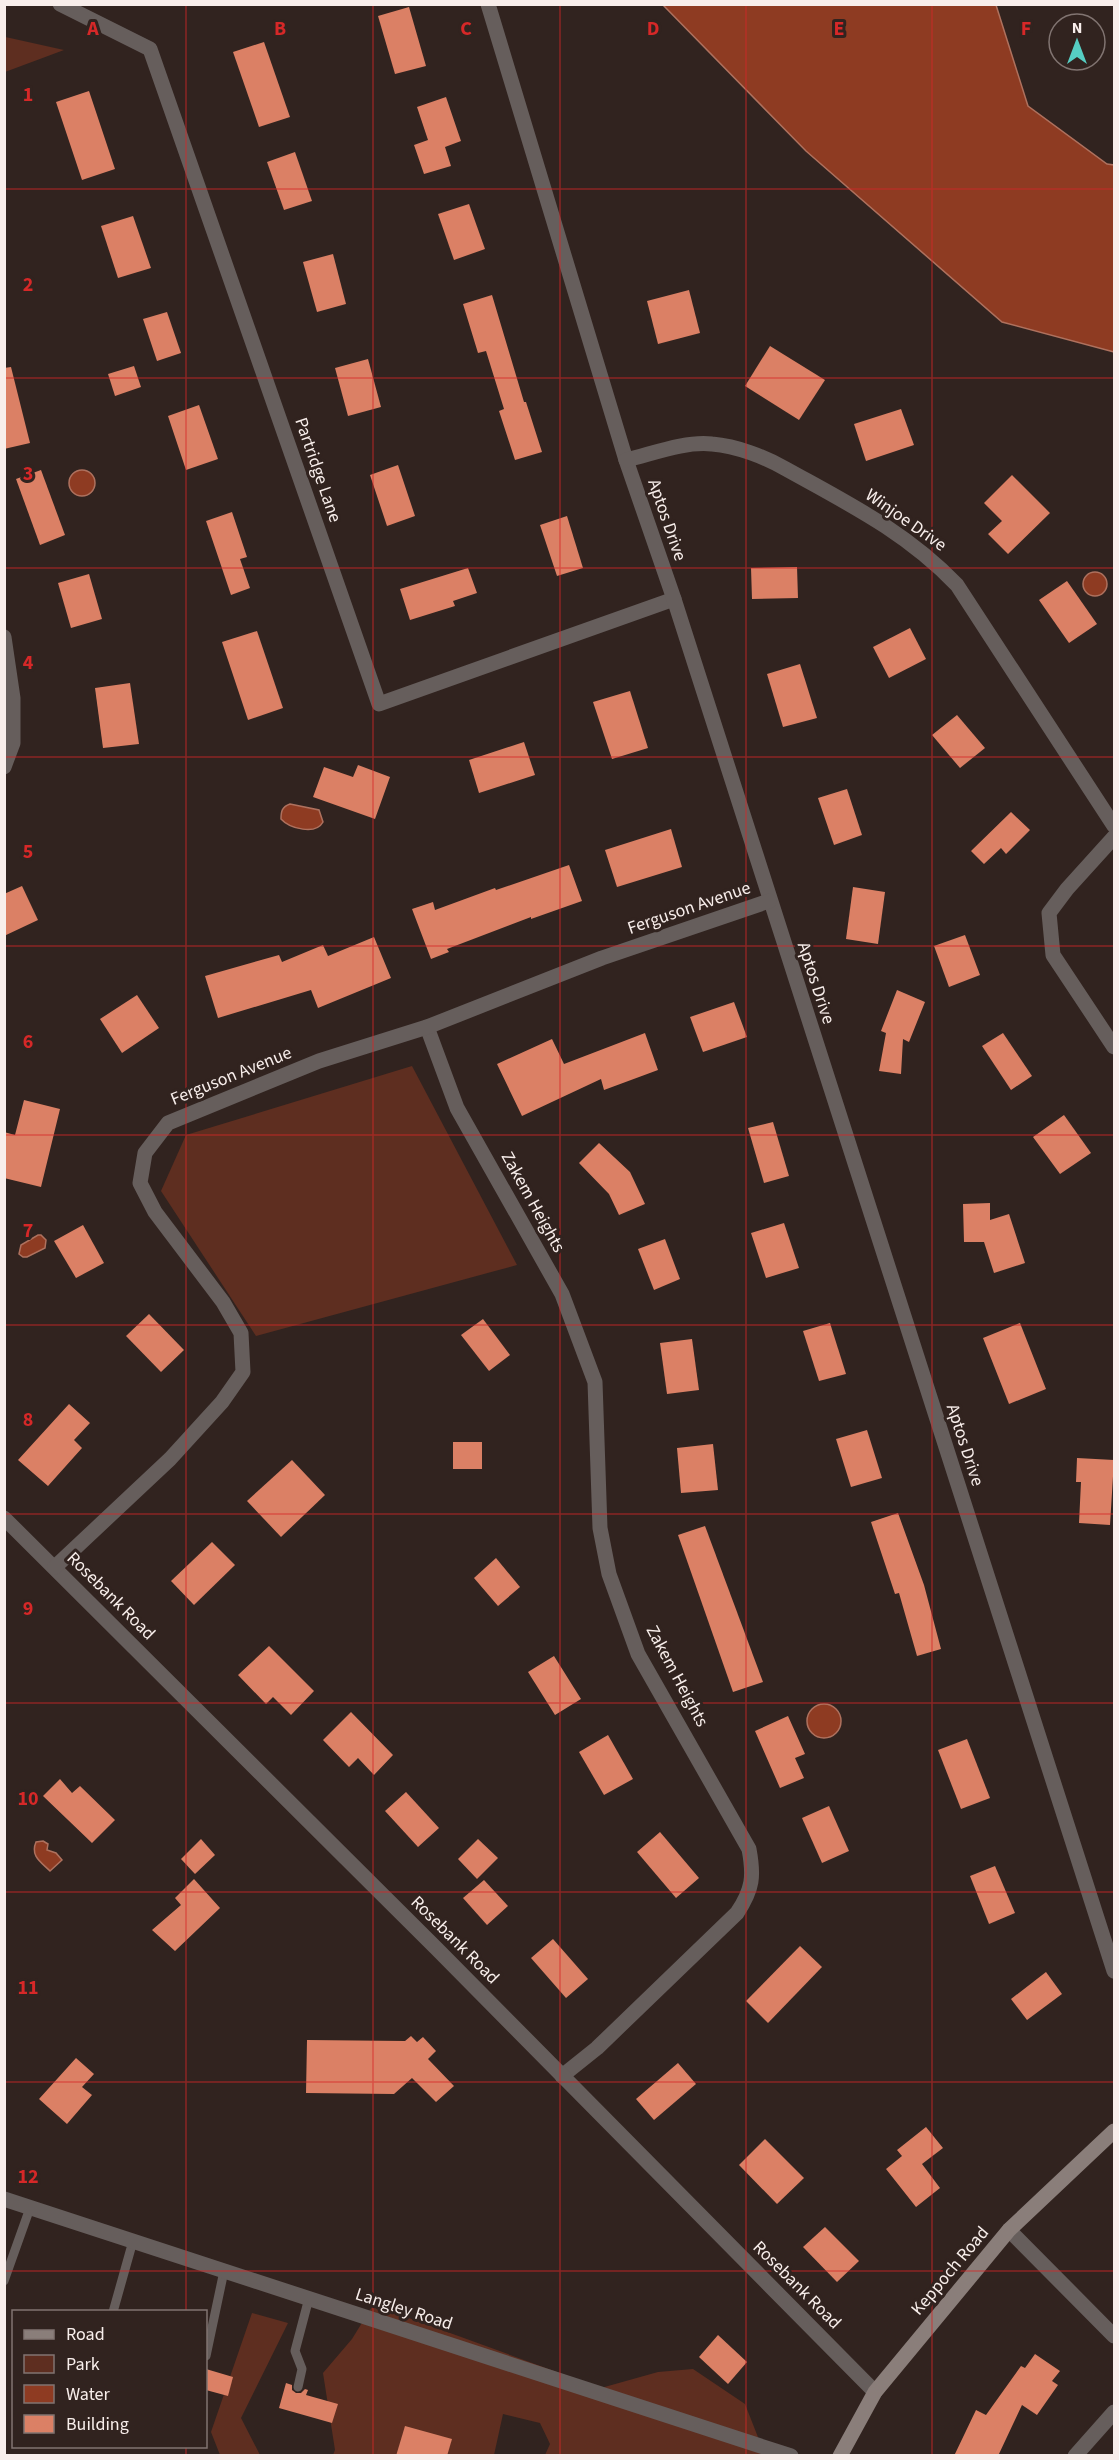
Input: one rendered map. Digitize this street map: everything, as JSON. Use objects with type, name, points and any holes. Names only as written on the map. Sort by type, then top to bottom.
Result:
[{"type":"street","name":"Partridge Lane","points":[[60,4],[150,49],[379,704],[674,599]]},
{"type":"street","name":"Aptos Drive","points":[[488,4],[626,460],[674,599],[1114,1971]]},
{"type":"street","name":"Winjoe Drive","points":[[626,460],[690,445],[710,444],[730,448],[780,465],[868,514],[923,552],[957,585],[1114,826]]},
{"type":"street","points":[[4,637],[14,698],[14,743],[4,768]]},
{"type":"street","points":[[1114,837],[1049,913],[1049,924],[1053,954],[1114,1047]]},
{"type":"street","name":"Ferguson Avenue","points":[[56,1567],[170,1459],[222,1402],[243,1372],[241,1333],[223,1302],[155,1212],[140,1183],[145,1153],[168,1123],[319,1061],[427,1027],[602,958],[770,901]]},
{"type":"street","name":"Zakem Heights","points":[[427,1027],[457,1108],[562,1294],[595,1382],[600,1528],[609,1574],[638,1654],[749,1849],[753,1872],[748,1896],[737,1913],[597,2048],[562,2076]]},
{"type":"street","name":"Rosebank Road","points":[[4,1518],[56,1567],[875,2392]]},
{"type":"street","name":"Keppoch Road","points":[[840,2456],[875,2392],[1009,2230],[1114,2130]]},
{"type":"street","name":"Langley Road","points":[[4,2199],[791,2456]]},
{"type":"street","points":[[1009,2230],[1114,2336]]},
{"type":"street","points":[[1075,2456],[1114,2412]]},
{"type":"lane","points":[[4,2282],[30,2208]]},
{"type":"lane","points":[[114,2310],[133,2241]]},
{"type":"lane","points":[[207,2351],[224,2271]]},
{"type":"lane","points":[[298,2387],[302,2369],[295,2351],[309,2298]]},
{"type":"green space","points":[[5,37],[10,38],[64,50],[5,72]]},
{"type":"green space","points":[[412,1066],[517,1265],[256,1336],[161,1191],[186,1135]]},
{"type":"green space","points":[[373,2305],[601,2388],[658,2372],[693,2369],[745,2404],[765,2455],[545,2455],[550,2444],[540,2423],[503,2414],[494,2455],[333,2455],[335,2450],[323,2373],[352,2339]]},
{"type":"green space","points":[[252,2313],[288,2323],[241,2418],[260,2455],[220,2455],[211,2432]]},
{"type":"water","points":[[663,5],[996,5],[1028,106],[1107,164],[1114,165],[1114,352],[1002,322],[806,151]]},
{"type":"water","points":[[82,470],[91,474],[95,483],[91,492],[82,496],[73,492],[69,483],[73,474]]},
{"type":"water","points":[[1095,572],[1104,575],[1107,584],[1104,593],[1095,596],[1086,593],[1083,584],[1086,575]]},
{"type":"water","points":[[290,804],[319,810],[323,822],[320,826],[309,829],[290,826],[281,819],[281,814],[285,806]]},
{"type":"water","points":[[38,1235],[46,1240],[45,1248],[27,1257],[19,1254],[21,1245]]},
{"type":"water","points":[[824,1704],[836,1709],[841,1721],[836,1733],[824,1738],[812,1733],[807,1721],[812,1709]]},
{"type":"water","points":[[43,1841],[48,1844],[47,1850],[56,1853],[62,1860],[50,1871],[37,1858],[34,1851],[36,1842]]},
{"type":"building","points":[[409,7],[426,66],[395,74],[378,16]]},
{"type":"building","points":[[264,42],[290,117],[259,127],[233,52]]},
{"type":"building","points":[[89,91],[115,169],[82,180],[56,102]]},
{"type":"building","points":[[446,97],[461,141],[445,147],[451,166],[424,174],[414,145],[428,140],[417,107]]},
{"type":"building","points":[[295,152],[312,201],[284,210],[267,162]]},
{"type":"building","points":[[469,204],[485,249],[454,260],[438,214]]},
{"type":"building","points":[[133,216],[151,268],[118,278],[101,226]]},
{"type":"building","points":[[333,254],[346,304],[317,312],[303,262]]},
{"type":"building","points":[[689,290],[700,333],[658,344],[647,301]]},
{"type":"building","points":[[492,295],[524,402],[526,402],[542,452],[515,460],[499,411],[504,409],[486,351],[478,353],[463,304]]},
{"type":"building","points":[[167,312],[181,353],[157,361],[143,319]]},
{"type":"building","points":[[770,346],[825,380],[799,420],[745,386]]},
{"type":"building","points":[[368,359],[381,407],[348,416],[335,368]]},
{"type":"building","points":[[134,366],[141,387],[115,396],[108,374]]},
{"type":"building","points":[[11,367],[30,443],[4,449],[4,368]]},
{"type":"building","points":[[199,405],[218,459],[186,470],[168,416]]},
{"type":"building","points":[[901,409],[914,445],[866,461],[854,424]]},
{"type":"building","points":[[398,465],[415,516],[387,526],[370,475]]},
{"type":"building","points":[[41,470],[65,535],[40,545],[16,479]]},
{"type":"building","points":[[1012,475],[1050,513],[1008,554],[988,534],[1002,521],[984,503]]},
{"type":"building","points":[[232,512],[247,557],[240,559],[250,588],[231,595],[206,521]]},
{"type":"building","points":[[567,516],[583,568],[557,576],[540,525]]},
{"type":"building","points":[[797,567],[798,598],[752,599],[751,568]]},
{"type":"building","points":[[468,568],[477,593],[453,601],[455,606],[410,620],[400,589]]},
{"type":"building","points":[[89,574],[102,619],[71,628],[58,583]]},
{"type":"building","points":[[1067,581],[1097,624],[1069,643],[1039,600]]},
{"type":"building","points":[[910,628],[926,659],[889,678],[873,647]]},
{"type":"building","points":[[257,631],[283,708],[248,720],[222,642]]},
{"type":"building","points":[[800,664],[817,718],[783,727],[767,674]]},
{"type":"building","points":[[130,683],[139,744],[103,748],[95,688]]},
{"type":"building","points":[[630,691],[648,748],[612,759],[593,702]]},
{"type":"building","points":[[957,715],[985,748],[960,768],[932,735]]},
{"type":"building","points":[[524,742],[535,775],[479,793],[469,760]]},
{"type":"building","points":[[358,765],[390,777],[375,819],[313,797],[324,767],[353,777]]},
{"type":"building","points":[[847,789],[862,835],[834,845],[818,798]]},
{"type":"building","points":[[1011,812],[1030,830],[1006,854],[1001,848],[984,864],[971,851]]},
{"type":"building","points":[[671,829],[682,867],[617,887],[605,850]]},
{"type":"building","points":[[569,865],[582,901],[531,919],[531,917],[447,949],[449,952],[431,959],[412,909],[433,902],[435,910]]},
{"type":"building","points":[[22,886],[38,920],[4,936],[4,894]]},
{"type":"building","points":[[853,887],[885,892],[878,944],[846,939]]},
{"type":"building","points":[[965,935],[980,975],[949,987],[934,946]]},
{"type":"building","points":[[374,937],[391,978],[318,1008],[311,990],[218,1018],[205,976],[279,955],[282,962],[323,945],[328,956]]},
{"type":"building","points":[[897,990],[925,1002],[909,1042],[903,1039],[901,1074],[879,1071],[886,1033],[881,1031]]},
{"type":"building","points":[[137,995],[159,1028],[122,1053],[100,1019]]},
{"type":"building","points":[[734,1002],[747,1037],[703,1052],[690,1017]]},
{"type":"building","points":[[645,1033],[658,1070],[604,1090],[601,1079],[522,1116],[497,1064],[552,1039],[564,1064]]},
{"type":"building","points":[[1003,1033],[1032,1076],[1011,1090],[982,1046]]},
{"type":"building","points":[[24,1100],[60,1109],[41,1187],[4,1178],[4,1132],[15,1135]]},
{"type":"building","points":[[1064,1115],[1091,1153],[1060,1174],[1033,1137]]},
{"type":"building","points":[[773,1122],[789,1176],[764,1183],[748,1128]]},
{"type":"building","points":[[599,1143],[630,1172],[645,1204],[619,1215],[609,1194],[579,1163]]},
{"type":"building","points":[[990,1203],[990,1220],[1009,1214],[1025,1263],[994,1273],[984,1242],[964,1242],[963,1204]]},
{"type":"building","points":[[784,1223],[799,1268],[766,1278],[751,1233]]},
{"type":"building","points":[[83,1225],[104,1263],[76,1278],[54,1241]]},
{"type":"building","points":[[665,1239],[680,1279],[654,1290],[638,1249]]},
{"type":"building","points":[[149,1314],[184,1350],[161,1372],[126,1336]]},
{"type":"building","points":[[483,1319],[510,1355],[489,1371],[461,1335]]},
{"type":"building","points":[[830,1323],[846,1374],[819,1381],[803,1331]]},
{"type":"building","points":[[1020,1323],[1046,1389],[1009,1404],[983,1338]]},
{"type":"building","points":[[692,1339],[699,1390],[667,1394],[660,1343]]},
{"type":"building","points":[[69,1404],[90,1423],[74,1440],[82,1448],[48,1486],[18,1460]]},
{"type":"building","points":[[867,1430],[882,1478],[851,1487],[836,1439]]},
{"type":"building","points":[[453,1442],[482,1442],[482,1469],[453,1469]]},
{"type":"building","points":[[713,1444],[718,1490],[681,1493],[677,1448]]},
{"type":"building","points":[[1077,1458],[1114,1460],[1110,1525],[1079,1523],[1081,1482],[1076,1482]]},
{"type":"building","points":[[292,1460],[325,1495],[281,1537],[247,1501]]},
{"type":"building","points":[[898,1513],[924,1585],[941,1649],[917,1656],[899,1593],[895,1594],[871,1522]]},
{"type":"building","points":[[705,1526],[763,1682],[733,1692],[678,1535]]},
{"type":"building","points":[[212,1542],[235,1565],[194,1605],[171,1581]]},
{"type":"building","points":[[496,1558],[520,1587],[498,1606],[474,1578]]},
{"type":"building","points":[[269,1646],[314,1691],[291,1715],[273,1697],[266,1704],[238,1675]]},
{"type":"building","points":[[554,1656],[581,1699],[555,1715],[528,1672]]},
{"type":"building","points":[[351,1712],[393,1755],[374,1775],[358,1758],[349,1767],[323,1740]]},
{"type":"building","points":[[788,1716],[805,1754],[795,1758],[804,1778],[780,1788],[755,1731]]},
{"type":"building","points":[[608,1735],[633,1779],[604,1795],[579,1752]]},
{"type":"building","points":[[967,1739],[990,1798],[961,1809],[938,1750]]},
{"type":"building","points":[[60,1779],[72,1793],[80,1786],[115,1820],[92,1843],[43,1796]]},
{"type":"building","points":[[406,1792],[439,1828],[418,1847],[385,1811]]},
{"type":"building","points":[[829,1806],[849,1851],[822,1863],[802,1818]]},
{"type":"building","points":[[660,1832],[699,1878],[676,1898],[637,1852]]},
{"type":"building","points":[[201,1839],[215,1855],[195,1874],[181,1859]]},
{"type":"building","points":[[478,1839],[498,1858],[477,1879],[458,1859]]},
{"type":"building","points":[[995,1866],[1015,1913],[989,1924],[970,1876]]},
{"type":"building","points":[[194,1879],[220,1908],[175,1951],[152,1930],[181,1905],[175,1898]]},
{"type":"building","points":[[484,1880],[508,1906],[487,1925],[463,1898]]},
{"type":"building","points":[[553,1939],[588,1979],[566,1998],[531,1958]]},
{"type":"building","points":[[800,1946],[822,1967],[768,2023],[746,2001]]},
{"type":"building","points":[[1046,1972],[1062,1994],[1027,2020],[1011,1999]]},
{"type":"building","points":[[411,2036],[417,2042],[423,2037],[436,2051],[428,2059],[454,2086],[436,2102],[412,2078],[394,2094],[306,2093],[307,2040],[405,2041]]},
{"type":"building","points":[[76,2058],[94,2074],[82,2087],[92,2095],[67,2124],[39,2099]]},
{"type":"building","points":[[678,2063],[696,2084],[654,2120],[636,2099]]},
{"type":"building","points":[[926,2127],[943,2148],[922,2164],[940,2188],[916,2207],[886,2169],[902,2156],[897,2150]]},
{"type":"building","points":[[765,2139],[804,2178],[777,2204],[739,2165]]},
{"type":"building","points":[[825,2227],[859,2261],[837,2282],[803,2247]]},
{"type":"building","points":[[718,2335],[747,2362],[728,2384],[699,2357]]},
{"type":"building","points":[[1035,2354],[1060,2371],[1052,2381],[1058,2385],[1037,2415],[1022,2405],[998,2456],[954,2456],[976,2410],[986,2415],[1021,2366],[1025,2368]]},
{"type":"building","points":[[207,2369],[233,2377],[228,2396],[207,2390]]},
{"type":"building","points":[[286,2383],[292,2385],[292,2390],[296,2393],[301,2393],[305,2389],[308,2390],[306,2395],[338,2404],[332,2423],[279,2408]]},
{"type":"building","points":[[405,2426],[452,2439],[447,2456],[396,2456]]}]
